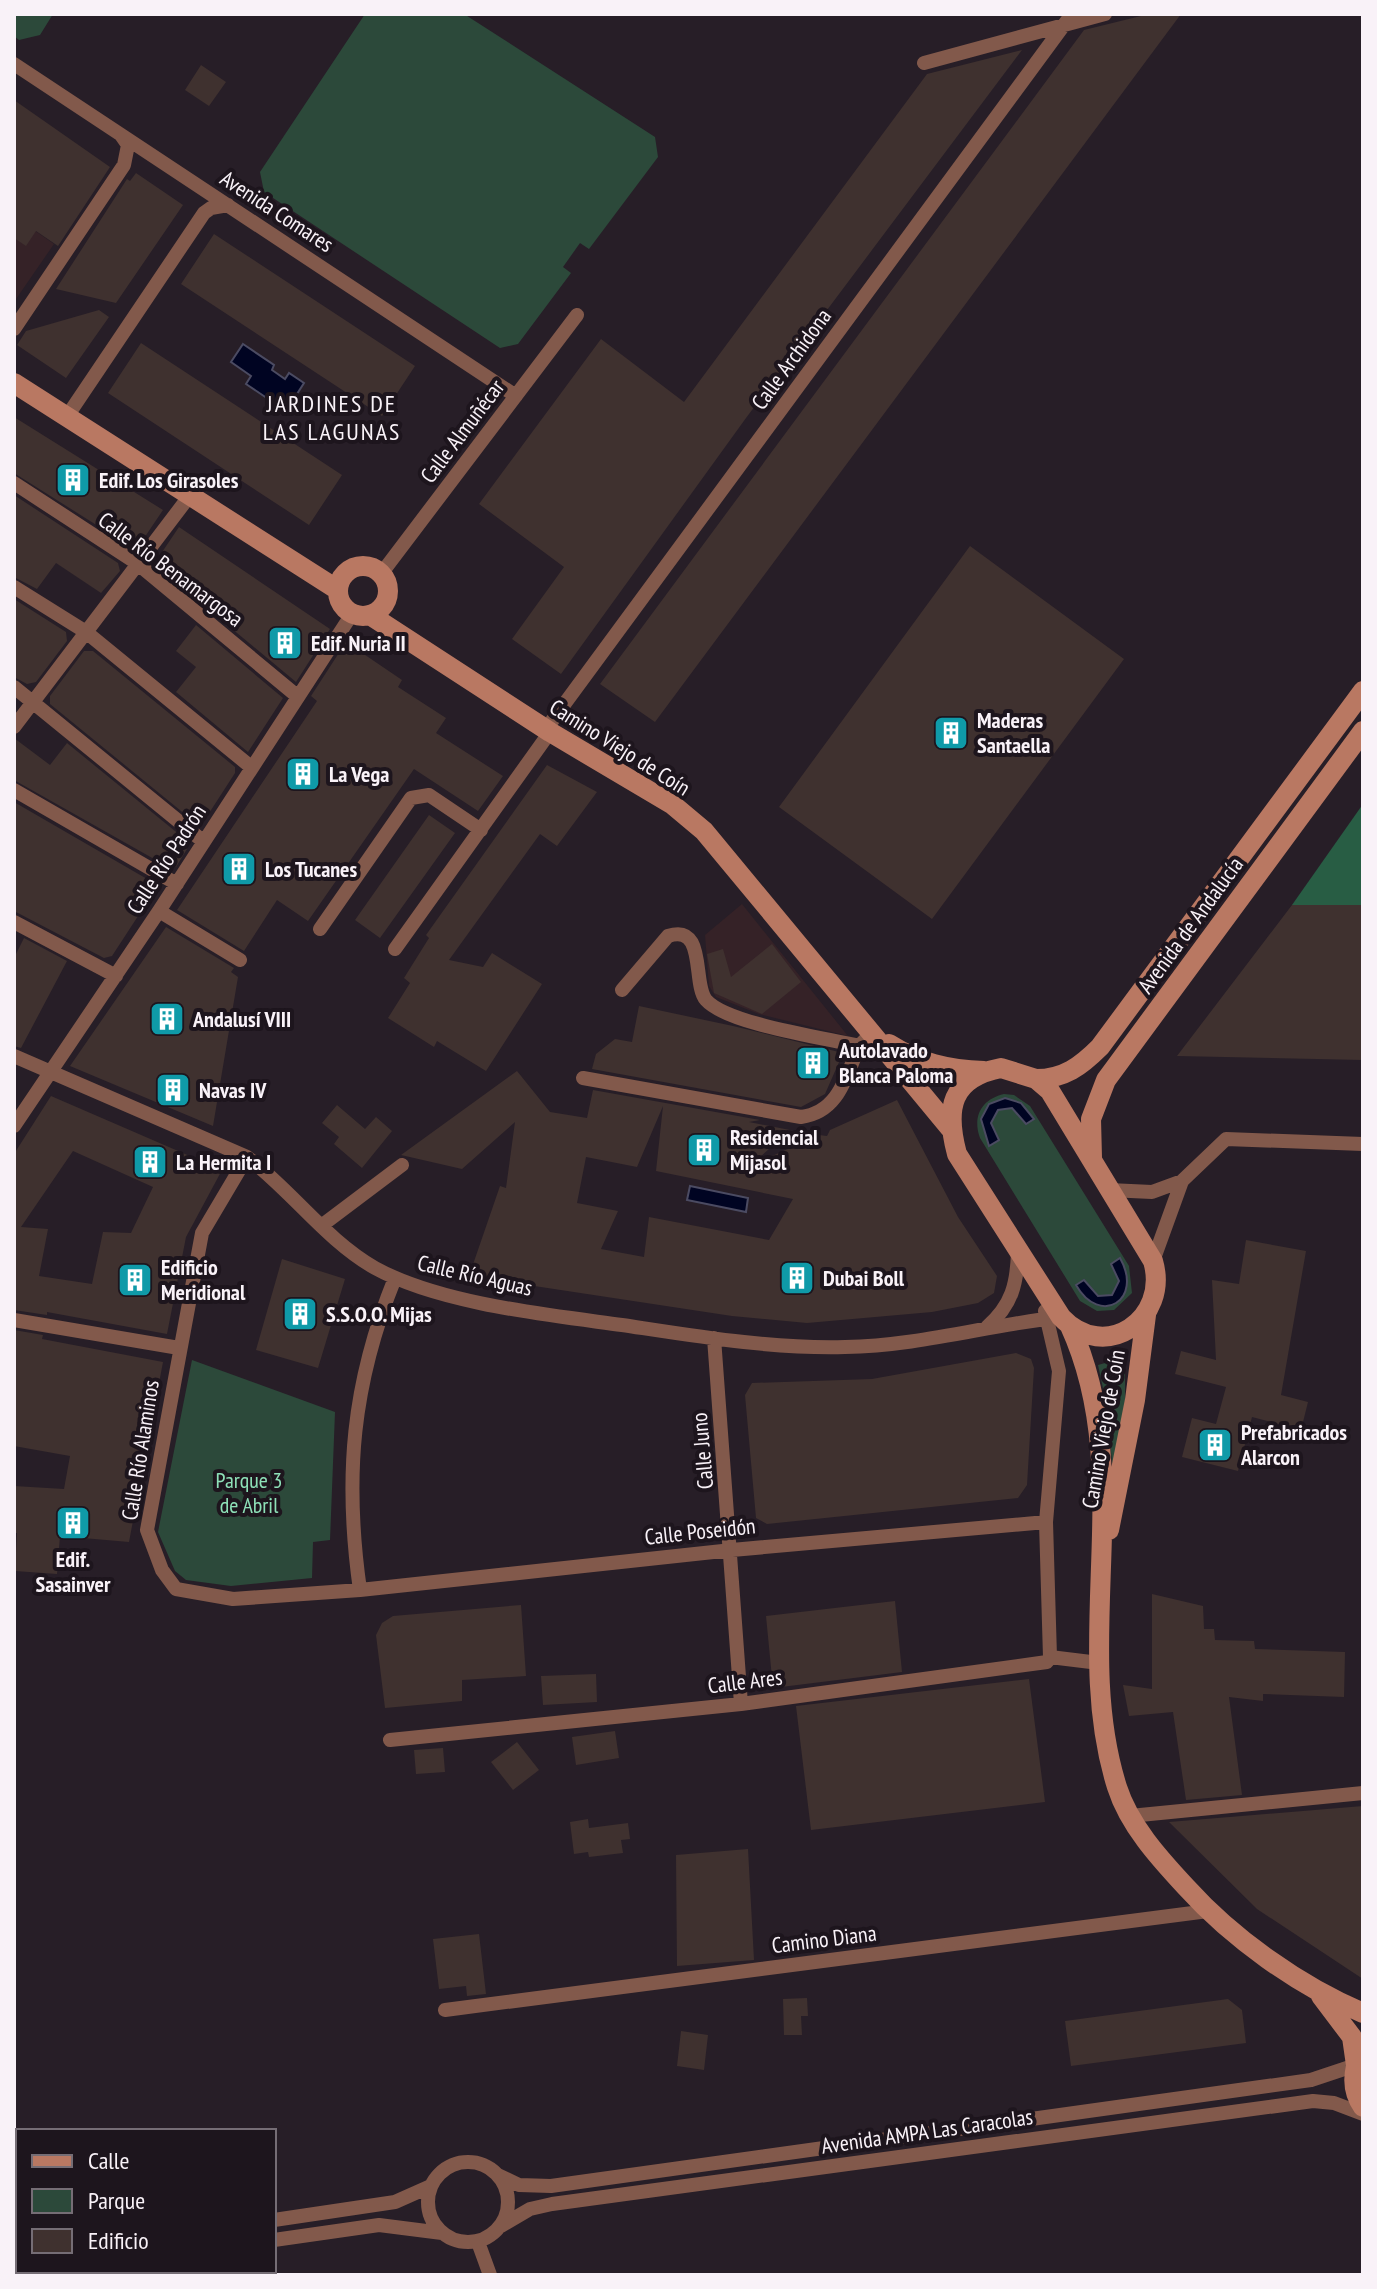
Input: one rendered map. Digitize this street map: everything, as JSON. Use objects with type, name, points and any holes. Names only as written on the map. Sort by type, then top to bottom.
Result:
[{"type":"street","points":[[924,63],[1067,20],[1105,14]]},
{"type":"street","name":"Calle Archidona","points":[[395,949],[548,731],[1067,20]]},
{"type":"street","name":"Avenida Comares","points":[[14,64],[516,396]]},
{"type":"street","points":[[14,329],[124,165],[128,145],[121,135]]},
{"type":"street","points":[[68,415],[204,213],[211,208],[228,205]]},
{"type":"street","name":"Calle Almuñécar","points":[[381,574],[577,315]]},
{"type":"street","points":[[14,383],[338,590]]},
{"type":"street","name":"Calle Río Benamargosa","points":[[14,483],[138,564],[297,696]]},
{"type":"street","points":[[14,727],[191,494]]},
{"type":"street","points":[[367,566],[381,574],[388,587],[382,608],[361,615],[340,602],[338,590],[341,578],[351,568],[367,566]]},
{"type":"street","points":[[14,587],[86,632],[251,767]]},
{"type":"street","name":"Camino Viejo de Coín","points":[[361,615],[673,805],[704,831],[866,1039],[950,1128],[957,1154],[1045,1296],[1069,1328],[1096,1407],[1104,1550],[1099,1663],[1104,1732],[1117,1788],[1130,1816],[1164,1863],[1208,1911],[1310,1984],[1363,2013]]},
{"type":"street","name":"Calle Río Padrón","points":[[14,1126],[177,884],[297,696],[361,615]]},
{"type":"street","points":[[14,687],[204,842]]},
{"type":"street","name":"Avenida de Andalucía","points":[[1036,1079],[1061,1076],[1084,1063],[1100,1047],[1363,691]]},
{"type":"street","name":"Avenida de Andalucía","points":[[1092,1162],[1091,1119],[1106,1080],[1363,731]]},
{"type":"street","points":[[14,790],[177,884]]},
{"type":"street","points":[[320,929],[411,798],[429,795],[481,830]]},
{"type":"street","points":[[159,911],[240,960]]},
{"type":"street","points":[[14,922],[116,976]]},
{"type":"street","points":[[583,1078],[801,1117],[816,1115],[829,1107],[840,1091],[866,1039],[728,1016],[707,1001],[702,993],[696,949],[683,935],[668,936],[622,990]]},
{"type":"street","name":"Camino Viejo de Coín","points":[[866,1039],[924,1063],[952,1070],[1001,1068],[1036,1079]]},
{"type":"street","name":"Calle Río Aguas","points":[[14,1056],[247,1157],[275,1179],[321,1226],[353,1253],[395,1278],[452,1295],[546,1314],[714,1338],[845,1347],[912,1342],[987,1327],[1069,1328]]},
{"type":"street","points":[[950,1128],[950,1110],[956,1096],[967,1082],[984,1071]]},
{"type":"street","points":[[1036,1079],[1050,1091],[1153,1261]]},
{"type":"street","points":[[1109,1190],[1152,1192],[1182,1181],[1226,1139],[1363,1144]]},
{"type":"street","name":"Calle Río Alaminos","points":[[247,1157],[202,1233],[147,1530],[162,1570],[176,1589],[233,1599],[360,1590]]},
{"type":"street","points":[[321,1226],[402,1165]]},
{"type":"street","points":[[1153,1261],[1182,1181]]},
{"type":"street","points":[[987,1327],[1008,1305],[1014,1291],[1018,1252]]},
{"type":"street","name":"Camino Viejo de Coín","points":[[1104,1550],[1124,1462],[1146,1315],[1157,1290],[1153,1261]]},
{"type":"street","points":[[360,1590],[350,1499],[354,1425],[364,1368],[395,1278]]},
{"type":"street","points":[[1069,1328],[1119,1334],[1146,1315]]},
{"type":"street","points":[[14,1320],[179,1348]]},
{"type":"street","points":[[1050,1657],[1046,1522],[1059,1371],[1069,1328]]},
{"type":"street","points":[[1059,1371],[1069,1328]]},
{"type":"street","name":"Calle Juno","points":[[714,1338],[741,1704]]},
{"type":"street","name":"Calle Poseidón","points":[[360,1590],[732,1550],[1046,1522]]},
{"type":"street","name":"Calle Ares","points":[[390,1740],[741,1704],[1047,1662],[1050,1657],[1099,1663]]},
{"type":"street","points":[[1130,1816],[1363,1793]]},
{"type":"street","name":"Camino Diana","points":[[445,2010],[1208,1911]]},
{"type":"street","name":"Camino Viejo de Coín","points":[[1310,1984],[1344,2022],[1352,2037],[1359,2057],[1354,2084],[1363,2107]]},
{"type":"street","name":"Avenida AMPA Las Caracolas","points":[[498,2175],[519,2185],[551,2186],[1311,2080],[1359,2057]]},
{"type":"street","name":"Avenida AMPA Las Caracolas","points":[[501,2226],[530,2209],[552,2204],[1298,2103],[1334,2103],[1363,2114]]},
{"type":"street","points":[[276,2240],[379,2225],[442,2233],[465,2243],[478,2242],[501,2226],[509,2200],[498,2175],[473,2162],[459,2163],[438,2176],[431,2186],[429,2211],[442,2233]]},
{"type":"street","points":[[276,2220],[395,2202],[431,2186]]},
{"type":"street","points":[[478,2242],[490,2275]]},
{"type":"shaded area","points":[[14,216],[54,244],[14,302]]},
{"type":"shaded area","points":[[742,904],[848,1036],[759,1014],[716,997],[709,986],[705,935]]},
{"type":"green space","points":[[14,14],[53,14],[40,35],[19,40],[14,36]]},
{"type":"green space","points":[[365,14],[464,14],[655,137],[658,157],[589,249],[580,243],[563,267],[571,273],[518,344],[500,348],[264,192],[260,172]]},
{"type":"green space","points":[[1363,804],[1363,905],[1292,905]]},
{"type":"green space","points":[[1004,1094],[1014,1095],[1030,1106],[1129,1266],[1132,1293],[1114,1310],[1097,1311],[1080,1301],[980,1138],[977,1123],[981,1110],[990,1100]]},
{"type":"green space","points":[[1119,1359],[1125,1362],[1125,1401],[1113,1473],[1107,1407],[1098,1365]]},
{"type":"green space","name":"Parque 3 de Abril","points":[[192,1360],[335,1412],[330,1540],[313,1542],[312,1578],[231,1586],[186,1580],[175,1571],[158,1532]]},
{"type":"water","points":[[243,344],[274,365],[272,370],[285,379],[289,373],[304,383],[286,411],[246,384],[251,376],[231,362]]},
{"type":"water","points":[[1005,1098],[1021,1103],[1034,1119],[1026,1124],[1012,1108],[998,1110],[991,1123],[999,1140],[989,1146],[981,1119],[989,1104]]},
{"type":"water","points":[[690,1186],[748,1198],[746,1212],[687,1200]]},
{"type":"water","points":[[1120,1258],[1126,1273],[1127,1286],[1123,1296],[1107,1306],[1086,1298],[1076,1285],[1084,1280],[1098,1296],[1112,1295],[1119,1281],[1111,1264]]},
{"type":"building","points":[[1149,14],[1181,14],[655,722],[600,684],[1084,30]]},
{"type":"building","points":[[1022,50],[746,418],[561,674],[512,639],[564,567],[479,504],[601,339],[684,402],[927,74]]},
{"type":"building","points":[[201,65],[226,82],[209,106],[185,90]]},
{"type":"building","points":[[14,100],[110,167],[58,246],[36,231],[26,246],[14,238]]},
{"type":"building","points":[[136,173],[183,205],[116,303],[56,289],[127,179],[130,181]]},
{"type":"building","points":[[214,234],[415,366],[382,416],[181,284]]},
{"type":"building","points":[[99,310],[109,317],[66,378],[17,345],[26,331]]},
{"type":"building","points":[[141,343],[342,475],[309,525],[108,393]]},
{"type":"building","name":"Edif. Los Girasoles","points":[[14,417],[163,510],[136,550],[14,473]]},
{"type":"building","points":[[14,495],[118,563],[120,571],[101,593],[56,563],[37,589],[14,577]]},
{"type":"building","points":[[179,527],[330,629],[296,682],[154,564]]},
{"type":"building","name":"Maderas Santaella","points":[[970,546],[1124,659],[932,919],[779,807]]},
{"type":"building","points":[[14,599],[66,632],[67,641],[36,682],[27,684],[14,677]]},
{"type":"building","points":[[196,625],[283,698],[248,752],[176,692],[196,667],[176,651]]},
{"type":"building","points":[[346,642],[402,680],[398,687],[446,718],[436,733],[503,776],[478,811],[414,769],[308,921],[277,900],[244,951],[177,910],[317,701],[311,696]]},
{"type":"building","points":[[84,651],[93,651],[235,767],[235,773],[202,824],[197,824],[50,704],[50,696]]},
{"type":"building","points":[[14,738],[50,765],[67,743],[186,840],[187,849],[176,867],[170,868],[14,780]]},
{"type":"building","points":[[547,765],[597,792],[557,846],[540,834],[449,960],[483,967],[492,953],[542,984],[486,1071],[437,1041],[434,1047],[388,1018],[410,983],[404,978],[429,938],[426,935]]},
{"type":"building","points":[[14,802],[154,883],[155,890],[112,956],[104,958],[14,911]]},
{"type":"building","points":[[429,815],[455,833],[380,938],[355,920]]},
{"type":"building","points":[[1292,905],[1363,905],[1363,1060],[1177,1056]]},
{"type":"building","points":[[166,927],[234,968],[231,972],[238,977],[213,1126],[70,1066]]},
{"type":"building","points":[[24,938],[67,961],[21,1048],[14,1046],[14,958]]},
{"type":"building","points":[[772,944],[801,982],[762,1014],[714,993],[707,954],[723,949],[731,977]]},
{"type":"building","points":[[639,1006],[843,1053],[825,1094],[801,1107],[592,1069],[596,1054],[615,1039],[632,1042]]},
{"type":"building","points":[[517,1071],[550,1112],[587,1118],[593,1090],[760,1120],[749,1122],[790,1130],[750,1166],[819,1135],[827,1136],[830,1130],[897,1100],[958,1217],[997,1276],[994,1293],[978,1303],[932,1312],[807,1323],[732,1316],[469,1276],[500,1186],[506,1188],[515,1122],[462,1169],[401,1155]],"holes":[[[663,1106],[656,1171],[793,1199],[769,1240],[649,1217],[644,1257],[601,1249],[618,1211],[577,1203],[586,1157],[637,1167]]]},
{"type":"building","points":[[51,1096],[222,1170],[186,1237],[167,1334],[47,1312],[47,1315],[14,1310],[14,1154]],"holes":[[[73,1151],[153,1187],[131,1233],[103,1232],[92,1284],[39,1276],[48,1229],[21,1227]]]},
{"type":"building","points":[[337,1105],[365,1129],[376,1117],[392,1131],[362,1168],[334,1144],[339,1137],[322,1123]]},
{"type":"building","points":[[1246,1240],[1306,1251],[1281,1395],[1308,1402],[1301,1430],[1252,1417],[1238,1471],[1182,1457],[1192,1418],[1216,1424],[1226,1387],[1175,1374],[1181,1351],[1216,1360],[1212,1280],[1239,1284]]},
{"type":"building","name":"S.S.O.O. Mijas","points":[[282,1259],[345,1279],[318,1368],[256,1350]]},
{"type":"building","points":[[14,1330],[43,1335],[42,1339],[163,1362],[129,1542],[60,1536],[57,1574],[15,1571],[17,1533],[14,1533],[14,1486],[64,1489],[70,1456],[14,1446]]},
{"type":"building","points":[[1016,1353],[1031,1359],[1034,1368],[1027,1485],[1018,1498],[767,1524],[756,1518],[745,1395],[752,1383],[872,1379]]},
{"type":"building","points":[[1152,1594],[1203,1606],[1204,1629],[1214,1629],[1215,1640],[1254,1641],[1255,1649],[1345,1652],[1344,1697],[1263,1694],[1263,1701],[1229,1697],[1242,1795],[1186,1800],[1173,1712],[1129,1716],[1123,1685],[1152,1689]]},
{"type":"building","points":[[895,1601],[902,1672],[773,1688],[766,1616]]},
{"type":"building","points":[[521,1605],[526,1676],[462,1680],[462,1701],[385,1708],[376,1635],[382,1623],[393,1616]]},
{"type":"building","points":[[596,1674],[597,1702],[543,1705],[541,1676]]},
{"type":"building","points":[[1029,1679],[1045,1802],[811,1830],[796,1706]]},
{"type":"building","points":[[615,1731],[619,1758],[576,1765],[572,1737]]},
{"type":"building","points":[[517,1742],[539,1770],[513,1790],[491,1762]]},
{"type":"building","points":[[443,1748],[445,1772],[416,1774],[414,1750]]},
{"type":"building","points":[[1363,1806],[1363,1979],[1257,1909],[1169,1822]]},
{"type":"building","points":[[588,1819],[589,1828],[628,1823],[630,1839],[621,1840],[623,1853],[589,1857],[588,1852],[574,1854],[570,1822]]},
{"type":"building","points":[[748,1849],[754,1960],[677,1966],[676,1855]]},
{"type":"building","points":[[479,1934],[486,1994],[467,1996],[466,1986],[439,1989],[433,1939]]},
{"type":"building","points":[[807,1998],[808,2016],[801,2016],[802,2035],[784,2035],[783,1999]]},
{"type":"building","points":[[1228,1999],[1242,2010],[1246,2043],[1071,2066],[1065,2021]]},
{"type":"building","points":[[681,2031],[708,2035],[704,2070],[677,2066]]},
{"type":"place","name":"Edif. Los Girasoles","points":[[73,480]]},
{"type":"place","name":"Edif. Nuria II","points":[[285,643]]},
{"type":"place","name":"Maderas Santaella","points":[[951,733]]},
{"type":"place","name":"La Vega","points":[[303,774]]},
{"type":"place","name":"Los Tucanes","points":[[239,869]]},
{"type":"place","name":"Andalusí VIII","points":[[167,1019]]},
{"type":"place","name":"Autolavado Blanca Paloma","points":[[813,1063]]},
{"type":"place","name":"Navas IV","points":[[173,1090]]},
{"type":"place","name":"Residencial Mijasol","points":[[704,1150]]},
{"type":"place","name":"La Hermita I","points":[[150,1162]]},
{"type":"place","name":"Dubai Boll","points":[[797,1278]]},
{"type":"place","name":"Edificio Meridional","points":[[135,1280]]},
{"type":"place","name":"S.S.O.O. Mijas","points":[[300,1314]]},
{"type":"place","name":"Prefabricados Alarcon","points":[[1215,1445]]},
{"type":"place","name":"Edif. Sasainver","points":[[73,1523]]},
{"type":"district","name":"JARDINES DE LAS LAGUNAS","points":[[332,418]]}]
